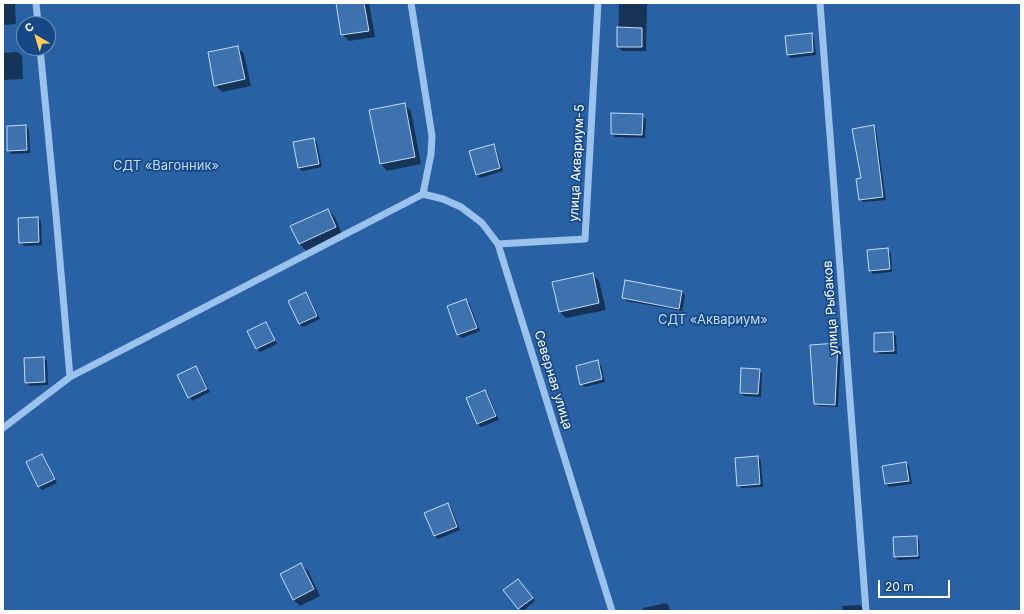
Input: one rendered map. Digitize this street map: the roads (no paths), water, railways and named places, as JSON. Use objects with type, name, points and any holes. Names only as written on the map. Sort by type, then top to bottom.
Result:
[{"type":"street","points":[[36,3],[37,16]]},
{"type":"street","points":[[3,428],[70,377],[423,194],[432,154],[432,136],[411,3]]},
{"type":"street","name":"улица Аквариум-5","points":[[498,244],[585,239],[598,3]]},
{"type":"street","name":"улица Рыбаков","points":[[820,3],[866,611]]},
{"type":"street","points":[[41,56],[70,377]]},
{"type":"street","name":"Северная улица","points":[[423,194],[442,199],[461,207],[482,223],[498,244],[612,611]]},
{"type":"park label","name":"СДТ «Вагонник»","points":[[166,166]]},
{"type":"park label","name":"СДТ «Аквариум»","points":[[713,320]]}]
